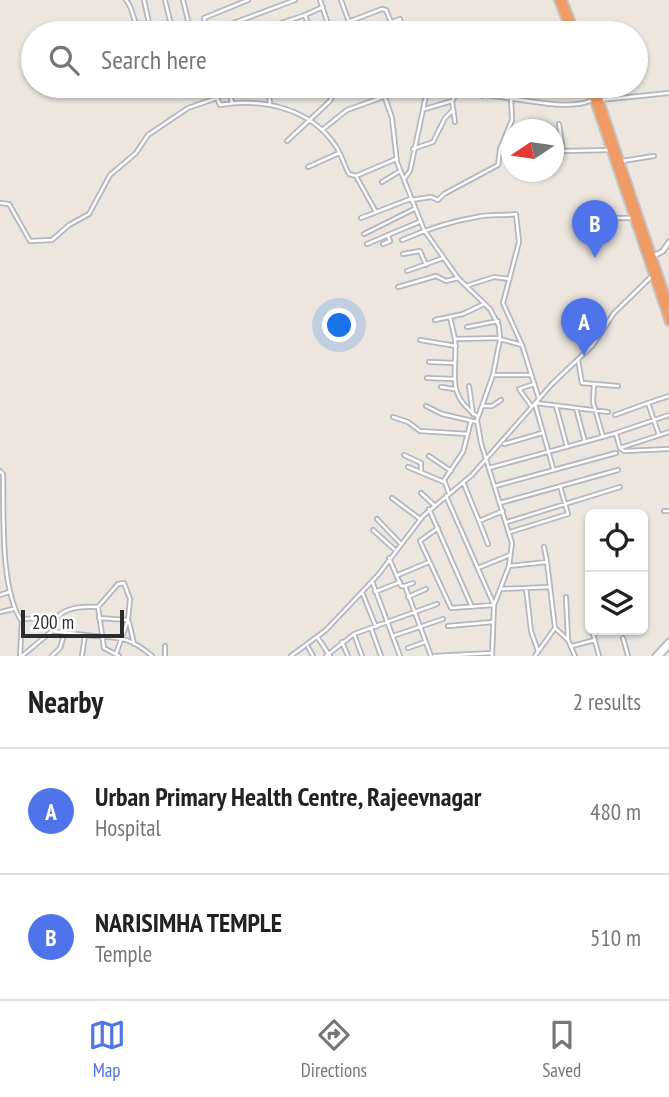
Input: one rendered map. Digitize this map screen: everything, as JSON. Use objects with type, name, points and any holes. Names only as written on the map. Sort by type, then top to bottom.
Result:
[{"type":"highway","points":[[561,0],[567,21]]},
{"type":"highway","points":[[561,0],[571,21]]},
{"type":"highway","points":[[597,99],[633,218],[669,306]]},
{"type":"highway","points":[[597,99],[652,257],[669,322]]},
{"type":"street","points":[[128,0],[135,21]]},
{"type":"street","points":[[144,0],[148,21]]},
{"type":"street","points":[[165,0],[170,21]]},
{"type":"street","points":[[183,0],[188,21]]},
{"type":"street","points":[[205,21],[204,18],[248,0]]},
{"type":"street","points":[[282,0],[284,5]]},
{"type":"street","points":[[241,21],[295,0]]},
{"type":"street","points":[[320,0],[327,21]]},
{"type":"street","points":[[341,0],[348,21]]},
{"type":"street","points":[[287,21],[323,7]]},
{"type":"street","points":[[351,21],[382,9],[386,10],[391,21]]},
{"type":"street","points":[[305,15],[307,21]]},
{"type":"street","points":[[648,95],[669,93]]},
{"type":"street","points":[[0,203],[9,204],[30,241],[52,240],[69,225],[89,214],[110,175],[135,153],[145,137],[188,108],[217,98],[220,105],[270,103],[308,119],[322,130],[339,153],[349,174],[356,176],[397,159]]},
{"type":"street","points":[[231,98],[232,103]]},
{"type":"street","points":[[269,98],[270,103]]},
{"type":"street","points":[[287,141],[331,98]]},
{"type":"street","points":[[322,130],[347,110],[380,98]]},
{"type":"street","points":[[386,98],[400,171],[424,230],[458,278],[498,321],[500,339],[493,375],[478,420],[486,459],[510,532],[509,566],[494,605],[492,654],[432,656],[405,586],[400,582],[389,558]]},
{"type":"street","points":[[404,179],[410,172],[426,98]]},
{"type":"street","points":[[425,109],[454,98]]},
{"type":"street","points":[[361,218],[411,199],[429,197],[438,200],[444,194],[498,165],[500,149],[512,120],[511,98]]},
{"type":"street","points":[[516,98],[553,106],[609,98]]},
{"type":"street","points":[[452,101],[455,122]]},
{"type":"street","points":[[413,149],[433,142],[445,118],[453,110]]},
{"type":"street","points":[[564,151],[611,150]]},
{"type":"street","points":[[308,167],[339,153]]},
{"type":"street","points":[[620,161],[654,156]]},
{"type":"street","points":[[382,182],[400,171]]},
{"type":"street","points":[[356,176],[376,212]]},
{"type":"street","points":[[364,234],[415,209]]},
{"type":"street","points":[[402,240],[424,230],[480,216],[490,218],[516,214],[519,242],[504,307],[495,315]]},
{"type":"street","points":[[603,218],[633,218]]},
{"type":"street","points":[[367,244],[420,222]]},
{"type":"street","points":[[383,244],[390,241],[388,236]]},
{"type":"street","points":[[652,257],[663,251],[669,242]]},
{"type":"street","points":[[403,254],[419,251],[426,265]]},
{"type":"street","points":[[407,271],[444,258]]},
{"type":"street","points":[[291,656],[318,638],[372,582],[394,550],[429,509],[463,483],[578,360],[614,313],[656,274]]},
{"type":"street","points":[[398,287],[436,275],[446,281],[458,278]]},
{"type":"street","points":[[466,286],[494,277],[510,279]]},
{"type":"street","points":[[435,320],[485,304]]},
{"type":"street","points":[[504,307],[522,345],[531,374],[535,403],[553,470]]},
{"type":"street","points":[[450,317],[456,346],[454,389],[465,408],[478,420]]},
{"type":"street","points":[[467,327],[498,321]]},
{"type":"street","points":[[455,339],[500,339],[522,345]]},
{"type":"street","points":[[420,340],[456,346]]},
{"type":"street","points":[[578,360],[580,381],[618,386]]},
{"type":"street","points":[[429,362],[455,363]]},
{"type":"street","points":[[493,375],[531,374]]},
{"type":"street","points":[[427,378],[454,379]]},
{"type":"street","points":[[534,384],[519,389],[535,403],[608,412]]},
{"type":"street","points":[[594,384],[593,399],[603,437]]},
{"type":"street","points":[[469,386],[473,414]]},
{"type":"street","points":[[441,387],[454,389]]},
{"type":"street","points":[[615,415],[669,396]]},
{"type":"street","points":[[482,406],[492,406],[501,400]]},
{"type":"street","points":[[648,402],[659,435]]},
{"type":"street","points":[[426,405],[442,414],[471,421],[478,420]]},
{"type":"street","points":[[555,406],[567,447]]},
{"type":"street","points":[[576,408],[585,442]]},
{"type":"street","points":[[489,468],[603,437],[669,415]]},
{"type":"street","points":[[393,416],[420,431],[468,434]]},
{"type":"street","points":[[471,421],[463,452],[444,482],[494,605]]},
{"type":"street","points":[[620,448],[669,432]]},
{"type":"street","points":[[504,444],[543,433]]},
{"type":"street","points":[[616,433],[620,448],[624,451],[669,449]]},
{"type":"street","points":[[495,486],[616,453]]},
{"type":"street","points":[[404,455],[421,463],[421,472]]},
{"type":"street","points":[[429,456],[451,471]]},
{"type":"street","points":[[408,467],[444,482]]},
{"type":"street","points":[[500,503],[618,470]]},
{"type":"street","points":[[0,471],[2,542],[13,609],[21,620],[21,656],[52,631],[53,622],[59,614],[98,607]]},
{"type":"street","points":[[463,483],[488,544]]},
{"type":"street","points":[[510,532],[568,514],[560,486]]},
{"type":"street","points":[[506,522],[620,487]]},
{"type":"street","points":[[421,493],[434,505]]},
{"type":"street","points":[[392,498],[420,519]]},
{"type":"street","points":[[429,509],[472,607]]},
{"type":"street","points":[[479,521],[503,511]]},
{"type":"street","points":[[664,511],[669,511]]},
{"type":"street","points":[[377,519],[400,543]]},
{"type":"street","points":[[438,528],[420,538],[452,609],[494,605]]},
{"type":"street","points":[[373,530],[394,550]]},
{"type":"street","points":[[544,547],[555,628],[568,640],[575,656]]},
{"type":"street","points":[[478,568],[511,554]]},
{"type":"street","points":[[0,560],[5,558]]},
{"type":"street","points":[[398,575],[429,562]]},
{"type":"street","points":[[509,566],[547,562]]},
{"type":"street","points":[[0,577],[6,575]]},
{"type":"street","points":[[372,582],[400,656]]},
{"type":"street","points":[[375,592],[400,582]]},
{"type":"street","points":[[129,621],[120,638],[118,655],[104,649],[98,607],[111,589],[124,583],[130,599],[129,621],[134,644]]},
{"type":"street","points":[[405,586],[414,583]]},
{"type":"street","points":[[500,589],[550,587]]},
{"type":"street","points":[[526,588],[531,631],[538,651]]},
{"type":"street","points":[[408,597],[426,589]]},
{"type":"street","points":[[0,595],[9,592]]},
{"type":"street","points":[[362,592],[376,627]]},
{"type":"street","points":[[566,597],[568,640]]},
{"type":"street","points":[[318,638],[328,655],[354,634],[437,604]]},
{"type":"street","points":[[0,612],[13,609]]},
{"type":"street","points":[[21,620],[40,618],[52,631],[120,638],[152,656]]},
{"type":"street","points":[[99,618],[129,621]]},
{"type":"street","points":[[392,636],[443,620]]},
{"type":"street","points":[[448,626],[494,622]]},
{"type":"street","points":[[370,628],[381,656]]},
{"type":"street","points":[[535,656],[555,628]]},
{"type":"street","points":[[60,656],[65,632]]},
{"type":"street","points":[[354,634],[362,656]]},
{"type":"street","points":[[82,656],[85,635]]},
{"type":"street","points":[[593,656],[599,655],[594,635]]},
{"type":"street","points":[[623,638],[628,656]]},
{"type":"street","points":[[572,646],[595,640]]},
{"type":"street","points":[[342,642],[348,656]]},
{"type":"street","points":[[408,648],[425,642]]},
{"type":"street","points":[[658,656],[669,643]]},
{"type":"street","points":[[165,646],[165,656]]},
{"type":"street","points":[[308,647],[313,656]]},
{"type":"street","points":[[51,656],[60,648]]},
{"type":"street","points":[[27,653],[31,656]]},
{"type":"place","name":"NARISIMHA TEMPLE","points":[[595,258]]},
{"type":"place","name":"Urban Primary Health Centre, Rajeevnagar","points":[[584,356]]}]
